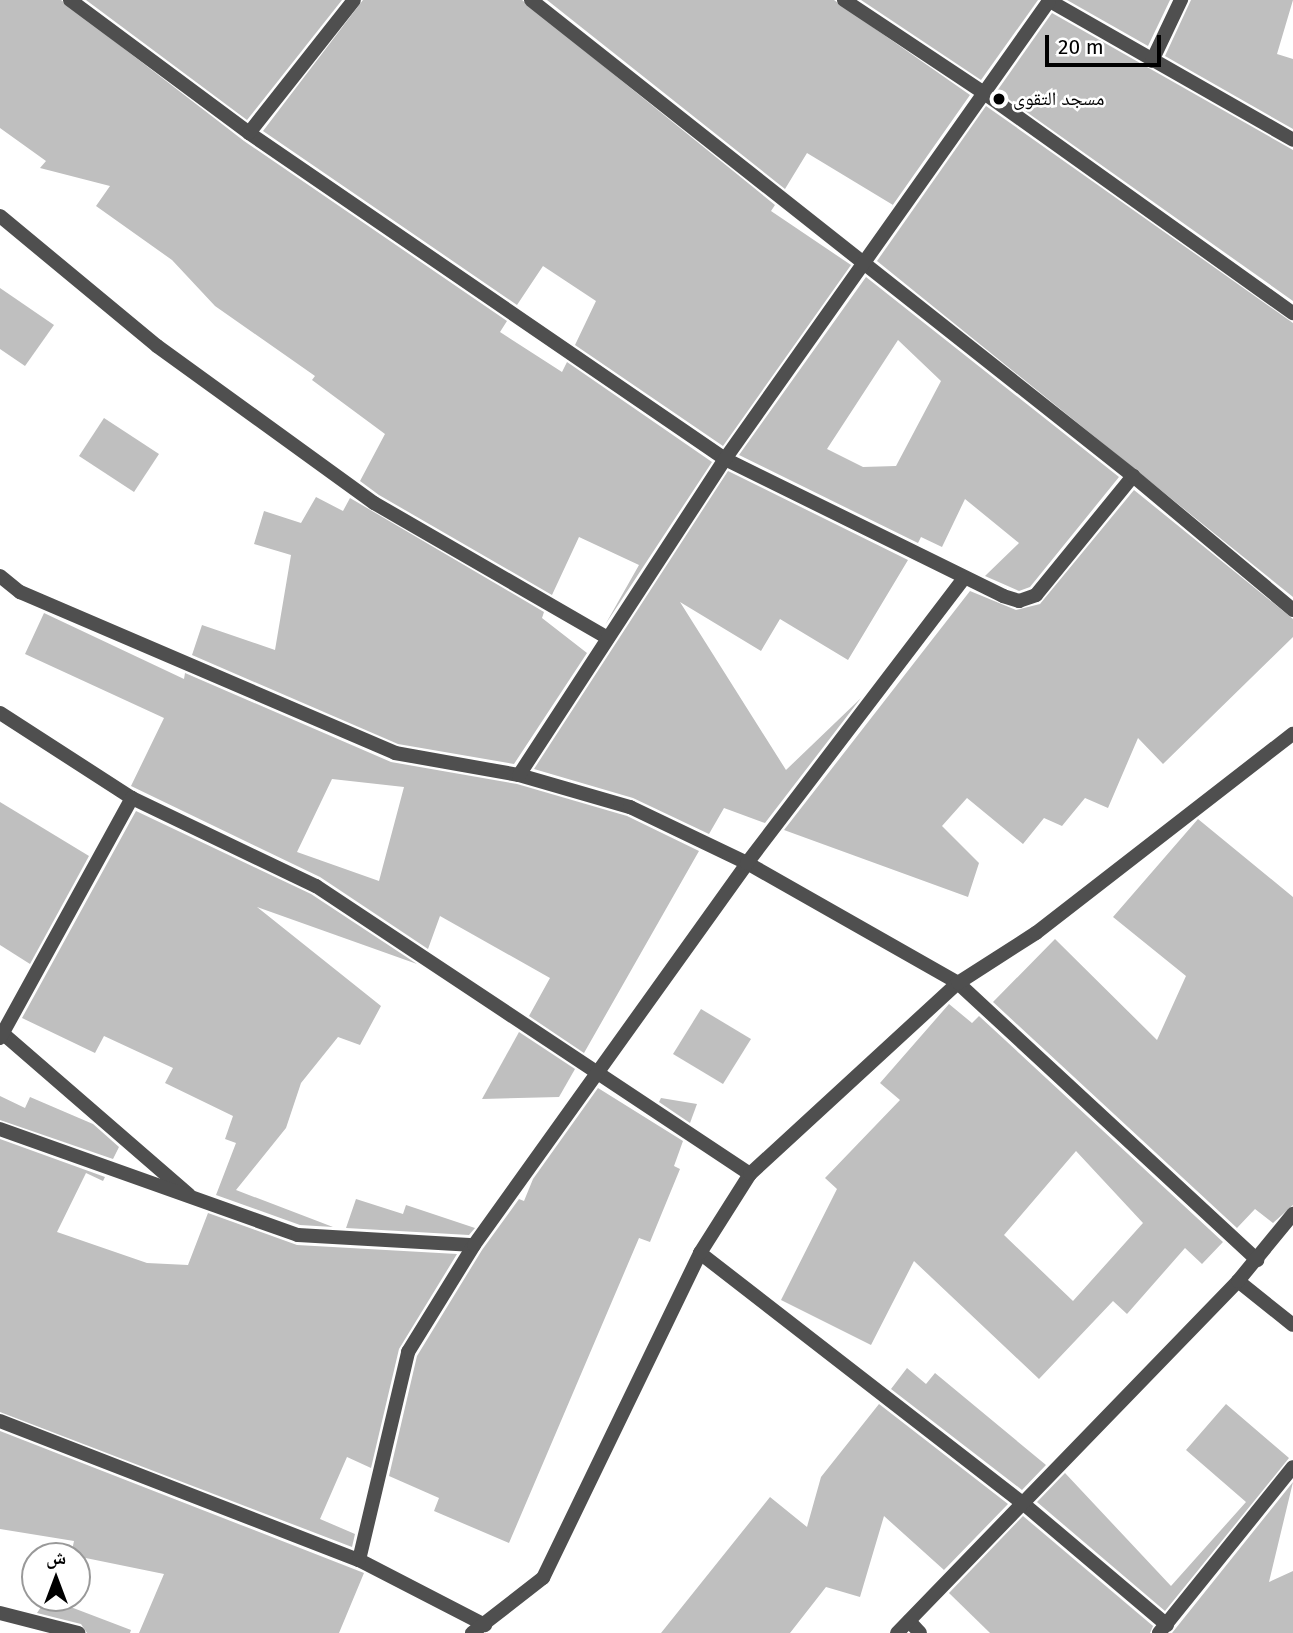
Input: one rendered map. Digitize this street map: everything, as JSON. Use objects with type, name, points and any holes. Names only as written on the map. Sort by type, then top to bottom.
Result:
[{"type":"street","points":[[70,0],[249,133],[725,459],[964,578],[1019,601],[1036,595],[1133,476]]},
{"type":"street","points":[[249,133],[354,0]]},
{"type":"street","points":[[531,0],[1133,476],[1293,610]]},
{"type":"street","points":[[844,0],[987,94],[1293,313]]},
{"type":"street","points":[[519,775],[725,459],[866,266],[987,94],[1048,0],[1293,140]]},
{"type":"street","points":[[1152,61],[1181,0]]},
{"type":"street","points":[[0,216],[157,346],[374,503],[608,638]]},
{"type":"street","points":[[0,576],[20,592],[395,753],[519,775],[630,807],[747,863],[958,983],[1257,1260]]},
{"type":"street","points":[[359,1560],[408,1352],[474,1245],[600,1074],[747,863],[964,578]]},
{"type":"street","points":[[0,713],[132,798],[316,886],[750,1174]]},
{"type":"street","points":[[472,1633],[543,1578],[701,1253],[750,1174],[958,983],[1036,933],[1293,734]]},
{"type":"street","points":[[132,798],[1,1033],[195,1200]]},
{"type":"street","points":[[0,1129],[298,1235],[474,1245]]},
{"type":"street","points":[[897,1633],[1025,1505],[1238,1281],[1293,1214]]},
{"type":"street","points":[[701,1253],[1025,1505],[1163,1629],[1293,1467]]},
{"type":"street","points":[[1238,1281],[1293,1325]]},
{"type":"street","points":[[0,1422],[359,1560],[485,1625]]},
{"type":"street","points":[[0,1613],[78,1633]]},
{"type":"street","points":[[909,1622],[920,1633]]},
{"type":"building","points":[[0,0],[61,0],[244,141],[507,321],[500,332],[562,372],[567,362],[712,462],[605,625],[639,565],[579,537],[552,595],[379,495],[360,481],[385,434],[312,380],[315,376],[215,306],[172,260],[96,206],[110,186],[40,168],[46,161],[0,128]]},
{"type":"building","points":[[86,0],[342,0],[247,120]]},
{"type":"building","points":[[363,0],[522,0],[775,205],[771,211],[851,265],[723,446],[575,345],[596,301],[543,266],[517,305],[263,131]]},
{"type":"building","points":[[547,0],[834,0],[970,95],[893,205],[807,153],[785,189]]},
{"type":"building","points":[[861,0],[1038,0],[981,80]]},
{"type":"building","points":[[1067,0],[1170,0],[1148,46]]},
{"type":"building","points":[[1191,0],[1293,0],[1277,54],[1293,59],[1293,129],[1165,56]]},
{"type":"building","points":[[1052,13],[1293,150],[1293,301],[997,91]]},
{"type":"building","points":[[986,106],[1293,323],[1293,597],[877,261]]},
{"type":"building","points":[[866,277],[1119,477],[1030,587],[1019,591],[985,576],[1019,543],[965,499],[942,547],[921,537],[918,543],[739,455]],"holes":[[[898,340],[941,381],[896,466],[863,467],[827,449]]]},
{"type":"building","points":[[0,288],[54,325],[25,366],[0,349]]},
{"type":"building","points":[[104,418],[159,454],[134,492],[79,456]]},
{"type":"building","points":[[728,471],[908,560],[848,660],[780,619],[761,651],[680,602],[786,770],[861,698],[765,823],[724,808],[709,834],[633,798],[534,769]]},
{"type":"building","points":[[1134,490],[1293,619],[1293,637],[1163,764],[1138,738],[1108,808],[1085,798],[1062,826],[1044,818],[1023,844],[967,798],[942,826],[979,863],[968,897],[784,830],[970,591],[1016,610],[1040,604]]},
{"type":"building","points":[[316,497],[343,511],[350,498],[544,612],[542,618],[587,653],[514,764],[398,744],[192,655],[202,625],[275,650],[291,555],[254,544],[264,511],[301,523]]},
{"type":"building","points":[[44,613],[184,679],[185,673],[391,762],[517,784],[627,816],[699,851],[584,1053],[529,1016],[550,978],[440,916],[428,949],[320,877],[131,786],[164,718],[25,654]],"holes":[[[332,779],[404,787],[379,881],[297,852]]]},
{"type":"building","points":[[0,802],[89,856],[30,964],[0,945]]},
{"type":"building","points":[[136,811],[311,894],[417,964],[257,907],[381,1006],[360,1045],[338,1037],[301,1083],[286,1128],[236,1190],[333,1227],[300,1225],[216,1195],[236,1143],[225,1139],[233,1116],[165,1083],[173,1068],[104,1036],[95,1053],[22,1018]]},
{"type":"building","points":[[1198,819],[1293,897],[1293,1205],[1273,1223],[1255,1209],[1237,1228],[993,1002],[1055,939],[1157,1040],[1186,976],[1113,917]]},
{"type":"building","points":[[949,1004],[972,1023],[979,1016],[1223,1242],[1202,1264],[1185,1248],[1127,1314],[1113,1301],[1039,1379],[914,1261],[871,1345],[781,1300],[837,1189],[825,1178],[900,1100],[880,1083]],"holes":[[[1076,1151],[1143,1223],[1073,1301],[1004,1235]]]},
{"type":"building","points":[[701,1009],[751,1039],[723,1084],[673,1054]]},
{"type":"building","points":[[519,1032],[575,1069],[559,1097],[482,1099]]},
{"type":"building","points":[[598,1088],[683,1141],[674,1166],[680,1169],[650,1242],[639,1238],[509,1543],[434,1511],[439,1498],[389,1476],[417,1356],[482,1250],[519,1199],[524,1201],[533,1179]]},
{"type":"building","points":[[0,1096],[25,1108],[30,1097],[93,1124],[119,1147],[113,1159],[0,1120]]},
{"type":"building","points":[[661,1098],[697,1104],[690,1123],[659,1102]]},
{"type":"building","points":[[0,1139],[105,1177],[103,1181],[86,1173],[57,1232],[147,1263],[188,1265],[208,1213],[297,1245],[457,1254],[399,1349],[371,1468],[347,1457],[320,1519],[355,1534],[352,1547],[0,1412]]},
{"type":"building","points":[[356,1199],[403,1214],[406,1205],[475,1228],[469,1235],[346,1228]]},
{"type":"building","points":[[907,1368],[926,1384],[935,1373],[1046,1465],[1022,1490],[891,1389]]},
{"type":"building","points":[[879,1404],[1008,1504],[944,1570],[884,1516],[860,1597],[826,1587],[790,1633],[661,1633],[770,1497],[807,1527],[821,1477]]},
{"type":"building","points":[[1226,1404],[1289,1458],[1165,1611],[1037,1502],[1065,1473],[1171,1586],[1246,1502],[1186,1450]]},
{"type":"building","points":[[0,1431],[364,1573],[339,1633],[139,1633],[164,1574],[91,1559],[91,1542],[74,1542],[0,1529]]},
{"type":"building","points":[[1293,1482],[1269,1582],[1293,1571],[1293,1633],[1172,1633]]},
{"type":"building","points":[[1023,1516],[1153,1626],[1150,1633],[990,1633],[949,1593]]},
{"type":"building","points":[[84,1612],[131,1630],[130,1633],[87,1633],[81,1624],[37,1613]]},
{"type":"place","name":"مسجد التقوى","points":[[999,99]]}]
